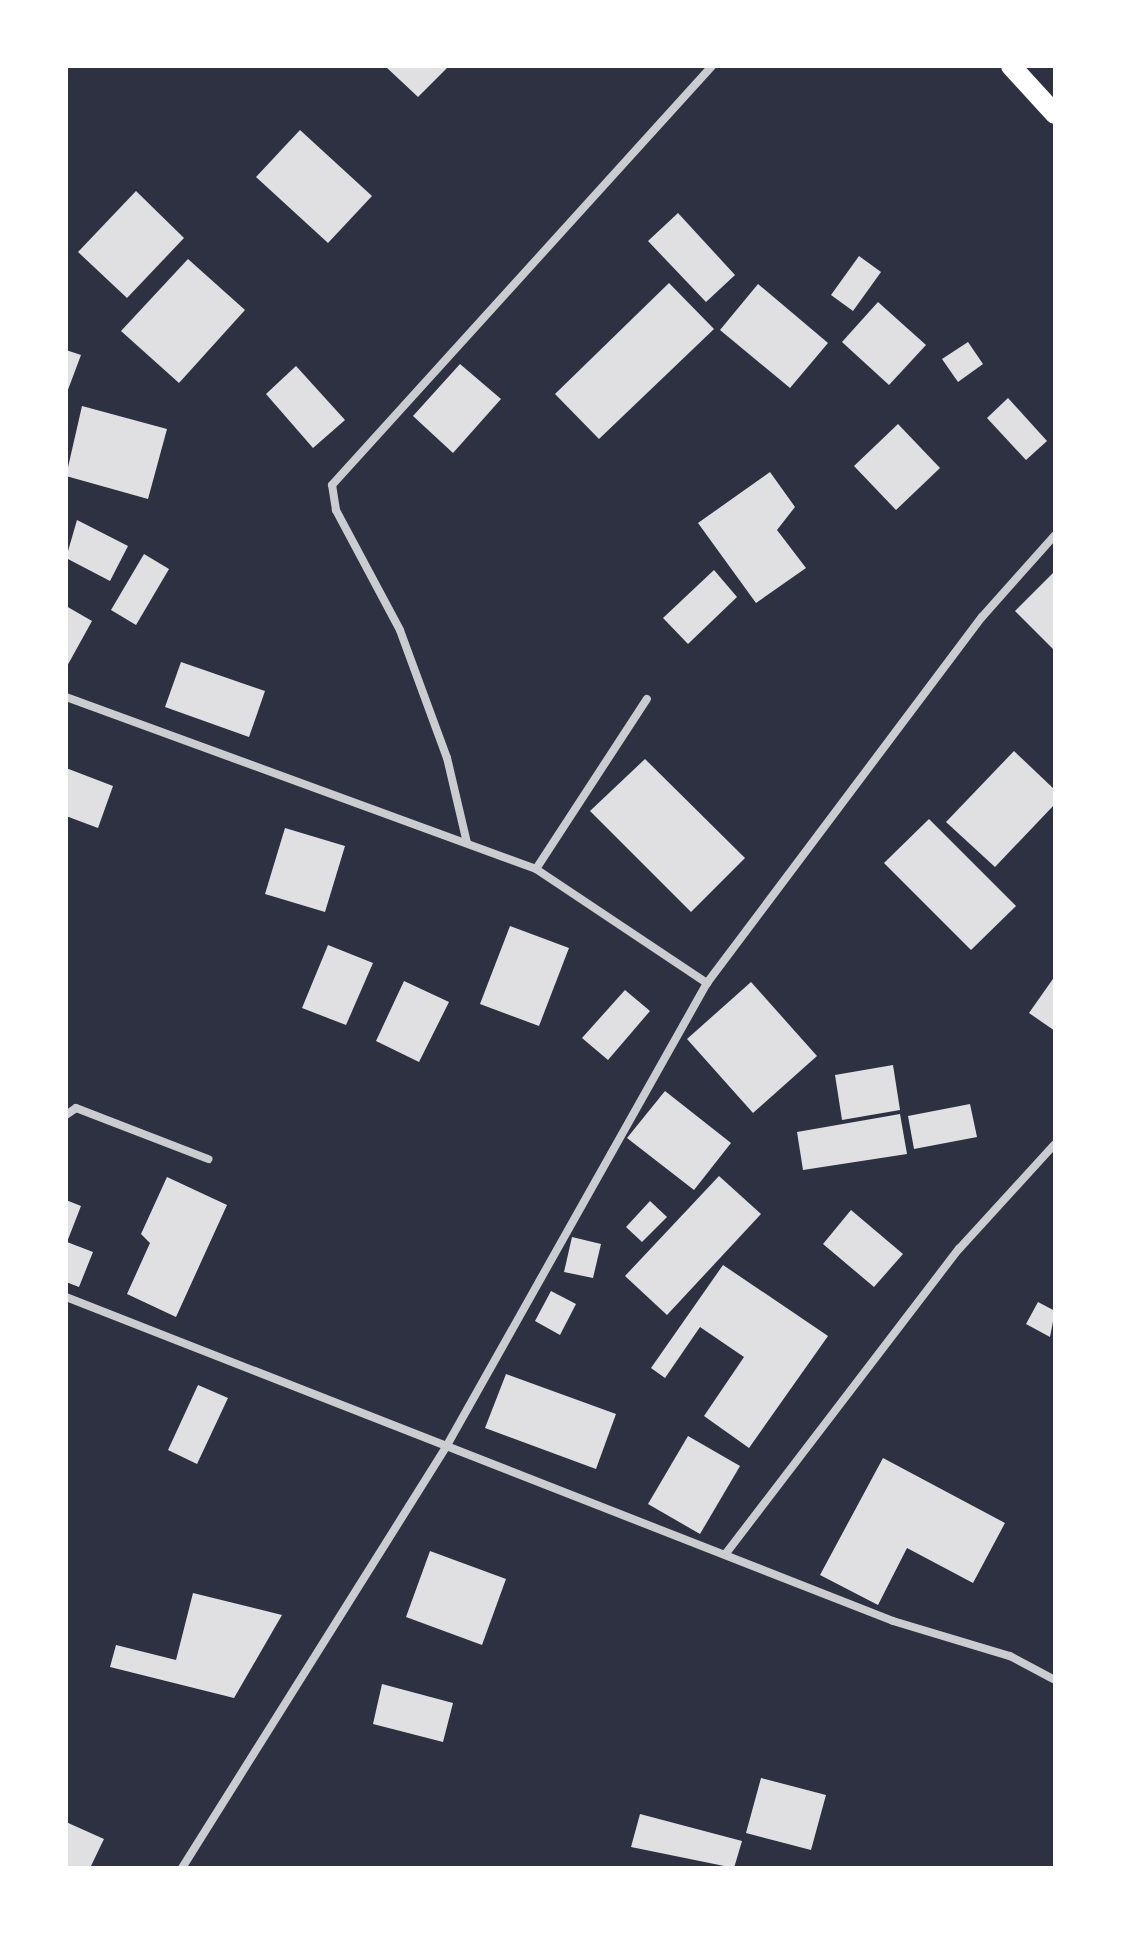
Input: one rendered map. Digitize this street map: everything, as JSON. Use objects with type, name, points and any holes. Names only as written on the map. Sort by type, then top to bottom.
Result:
[{"type":"main road","points":[[1011,66],[1055,114]]},
{"type":"street","points":[[467,843],[447,758],[400,630],[336,510],[332,485],[712,66]]},
{"type":"street","points":[[182,1868],[446,1447],[707,983],[973,629],[1055,535]]},
{"type":"street","points":[[66,697],[536,869],[707,983]]},
{"type":"street","points":[[536,869],[647,699]]},
{"type":"street","points":[[66,1115],[76,1108],[208,1159]]},
{"type":"street","points":[[727,1552],[959,1249],[1055,1144]]},
{"type":"street","points":[[66,1297],[446,1447],[1055,1680]]},
{"type":"building","points":[[385,66],[449,66],[418,97]]},
{"type":"building","points":[[300,130],[372,196],[328,243],[256,177]]},
{"type":"building","points":[[136,191],[184,238],[127,298],[78,252]]},
{"type":"building","points":[[678,213],[735,275],[706,302],[648,241]]},
{"type":"building","points":[[859,256],[881,272],[853,311],[831,295]]},
{"type":"building","points":[[188,259],[245,310],[179,383],[121,331]]},
{"type":"building","points":[[669,283],[714,329],[599,439],[555,394]]},
{"type":"building","points":[[758,284],[828,343],[790,388],[720,330]]},
{"type":"building","points":[[878,302],[926,345],[889,385],[842,342]]},
{"type":"building","points":[[968,342],[983,364],[958,382],[942,359]]},
{"type":"building","points":[[66,350],[81,355],[66,395]]},
{"type":"building","points":[[460,364],[501,399],[453,453],[413,416]]},
{"type":"building","points":[[296,366],[345,420],[313,448],[266,394]]},
{"type":"building","points":[[1008,398],[1047,441],[1026,460],[987,418]]},
{"type":"building","points":[[82,406],[167,429],[148,499],[66,476]]},
{"type":"building","points":[[898,424],[940,468],[896,510],[854,466]]},
{"type":"building","points":[[770,472],[795,507],[777,530],[806,568],[756,603],[698,523]]},
{"type":"building","points":[[77,520],[128,546],[110,581],[66,558]]},
{"type":"building","points":[[144,554],[169,569],[136,625],[111,610]]},
{"type":"building","points":[[714,570],[737,597],[688,644],[663,618]]},
{"type":"building","points":[[1055,571],[1055,651],[1015,611]]},
{"type":"building","points":[[66,606],[92,621],[66,668]]},
{"type":"building","points":[[181,662],[265,691],[249,737],[165,707]]},
{"type":"building","points":[[1014,751],[1055,790],[1055,804],[995,867],[946,822]]},
{"type":"building","points":[[645,759],[745,858],[691,912],[590,811]]},
{"type":"building","points":[[66,768],[113,786],[98,828],[66,816]]},
{"type":"building","points":[[929,819],[1016,906],[971,950],[884,863]]},
{"type":"building","points":[[285,828],[345,846],[325,912],[265,894]]},
{"type":"building","points":[[510,926],[569,948],[539,1026],[480,1004]]},
{"type":"building","points":[[328,945],[373,963],[346,1025],[302,1008]]},
{"type":"building","points":[[1055,976],[1055,1031],[1029,1013]]},
{"type":"building","points":[[404,981],[449,1002],[419,1062],[376,1041]]},
{"type":"building","points":[[751,982],[817,1056],[753,1113],[687,1039]]},
{"type":"building","points":[[625,990],[650,1011],[608,1060],[582,1038]]},
{"type":"building","points":[[893,1065],[900,1110],[842,1120],[835,1075]]},
{"type":"building","points":[[665,1091],[731,1143],[694,1190],[627,1138]]},
{"type":"building","points":[[970,1104],[977,1137],[914,1149],[908,1116]]},
{"type":"building","points":[[900,1114],[907,1154],[803,1170],[797,1132]]},
{"type":"building","points":[[719,1176],[761,1214],[667,1315],[625,1276]]},
{"type":"building","points":[[167,1177],[227,1205],[176,1317],[127,1294],[150,1243],[141,1234]]},
{"type":"building","points":[[66,1200],[81,1206],[67,1242],[93,1252],[79,1287],[66,1282]]},
{"type":"building","points":[[650,1201],[667,1217],[642,1242],[626,1227]]},
{"type":"building","points":[[851,1210],[903,1254],[874,1287],[823,1244]]},
{"type":"building","points":[[572,1237],[601,1244],[593,1278],[564,1272]]},
{"type":"building","points":[[723,1265],[828,1336],[749,1448],[704,1416],[744,1357],[700,1327],[665,1378],[651,1368]]},
{"type":"building","points":[[551,1291],[576,1304],[560,1335],[535,1321]]},
{"type":"building","points":[[1038,1302],[1055,1311],[1050,1337],[1026,1324]]},
{"type":"building","points":[[506,1374],[616,1414],[596,1469],[485,1428]]},
{"type":"building","points":[[198,1385],[228,1398],[197,1464],[168,1450]]},
{"type":"building","points":[[688,1436],[740,1466],[700,1534],[648,1504]]},
{"type":"building","points":[[883,1458],[1005,1523],[973,1583],[907,1548],[878,1605],[820,1575]]},
{"type":"building","points":[[430,1551],[506,1579],[482,1645],[406,1617]]},
{"type":"building","points":[[193,1593],[282,1615],[234,1698],[110,1667],[116,1645],[176,1660]]},
{"type":"building","points":[[382,1684],[453,1703],[443,1742],[373,1724]]},
{"type":"building","points":[[761,1778],[826,1795],[811,1850],[746,1833]]},
{"type":"building","points":[[640,1814],[742,1841],[734,1868],[631,1847]]},
{"type":"building","points":[[66,1822],[104,1839],[90,1868],[66,1868]]}]
